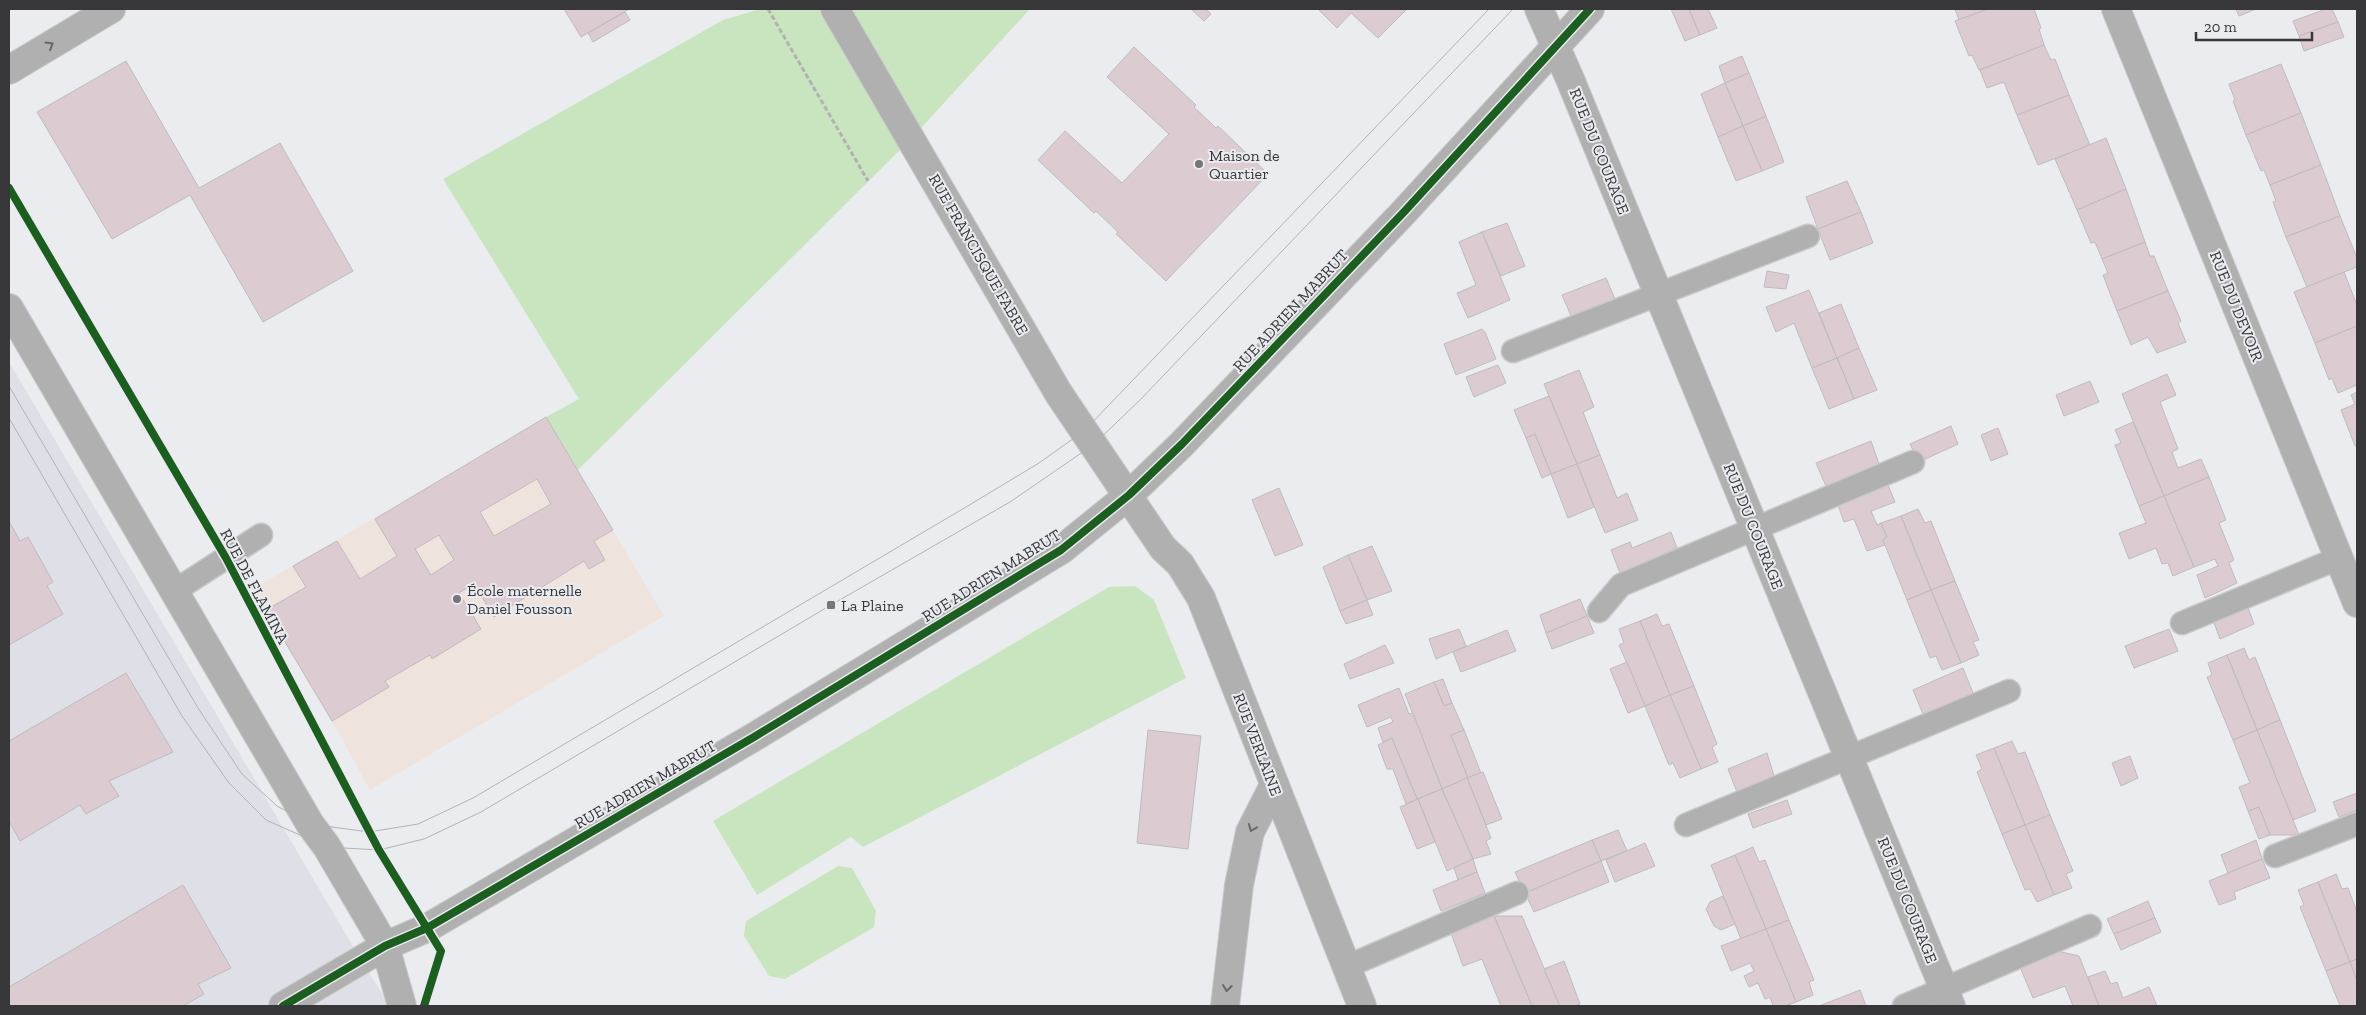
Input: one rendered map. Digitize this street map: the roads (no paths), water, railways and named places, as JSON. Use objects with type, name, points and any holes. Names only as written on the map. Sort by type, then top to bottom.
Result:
[{"type":"street","points":[[9,70],[111,9]]},
{"type":"street","name":"RUE FRANCISQUE FABRE","points":[[835,9],[1059,394],[1129,495]]},
{"type":"street","name":"RUE DU COURAGE","points":[[1539,9],[1659,294],[1948,998]]},
{"type":"street","name":"RUE ADRIEN MABRUT","points":[[283,1006],[385,946],[427,928],[754,737],[838,684],[1039,565],[1061,550],[1129,495],[1182,444],[1402,213],[1590,9]]},
{"type":"street","name":"RUE DU DEVOIR","points":[[2116,9],[2357,603]]},
{"type":"street","points":[[9,308],[173,592],[310,824],[327,847],[385,946],[402,1006]]},
{"type":"street","name":"RUE VERLAINE","points":[[1129,495],[1163,548],[1180,564],[1200,598],[1362,1006]]},
{"type":"street","points":[[1225,1006],[1239,884],[1250,832],[1274,785]]},
{"type":"lane","points":[[1513,351],[1808,236]]},
{"type":"lane","points":[[1599,611],[1621,585],[1754,527],[1913,462]]},
{"type":"lane","points":[[173,592],[261,535]]},
{"type":"lane","points":[[2182,623],[2339,558]]},
{"type":"lane","points":[[1686,825],[1848,756],[2009,691]]},
{"type":"lane","points":[[2274,856],[2357,824]]},
{"type":"lane","points":[[1346,967],[1517,893]]},
{"type":"lane","points":[[1904,1006],[1948,998],[2090,926]]},
{"type":"tram line","points":[[9,386],[198,708],[242,774],[277,806],[310,824],[369,832],[418,824],[473,798],[966,507],[1039,463],[1084,431],[1489,9]]},
{"type":"tram line","points":[[9,418],[182,716],[229,783],[266,820],[327,847],[379,850],[424,839],[481,812],[831,605],[1010,502],[1093,445],[1141,399],[1513,9]]},
{"type":"place","name":"Maison de Quartier","points":[[1199,164]]},
{"type":"place","name":"École maternelle Daniel Fousson","points":[[457,599]]},
{"type":"place","name":"La Plaine","points":[[831,605]]}]
